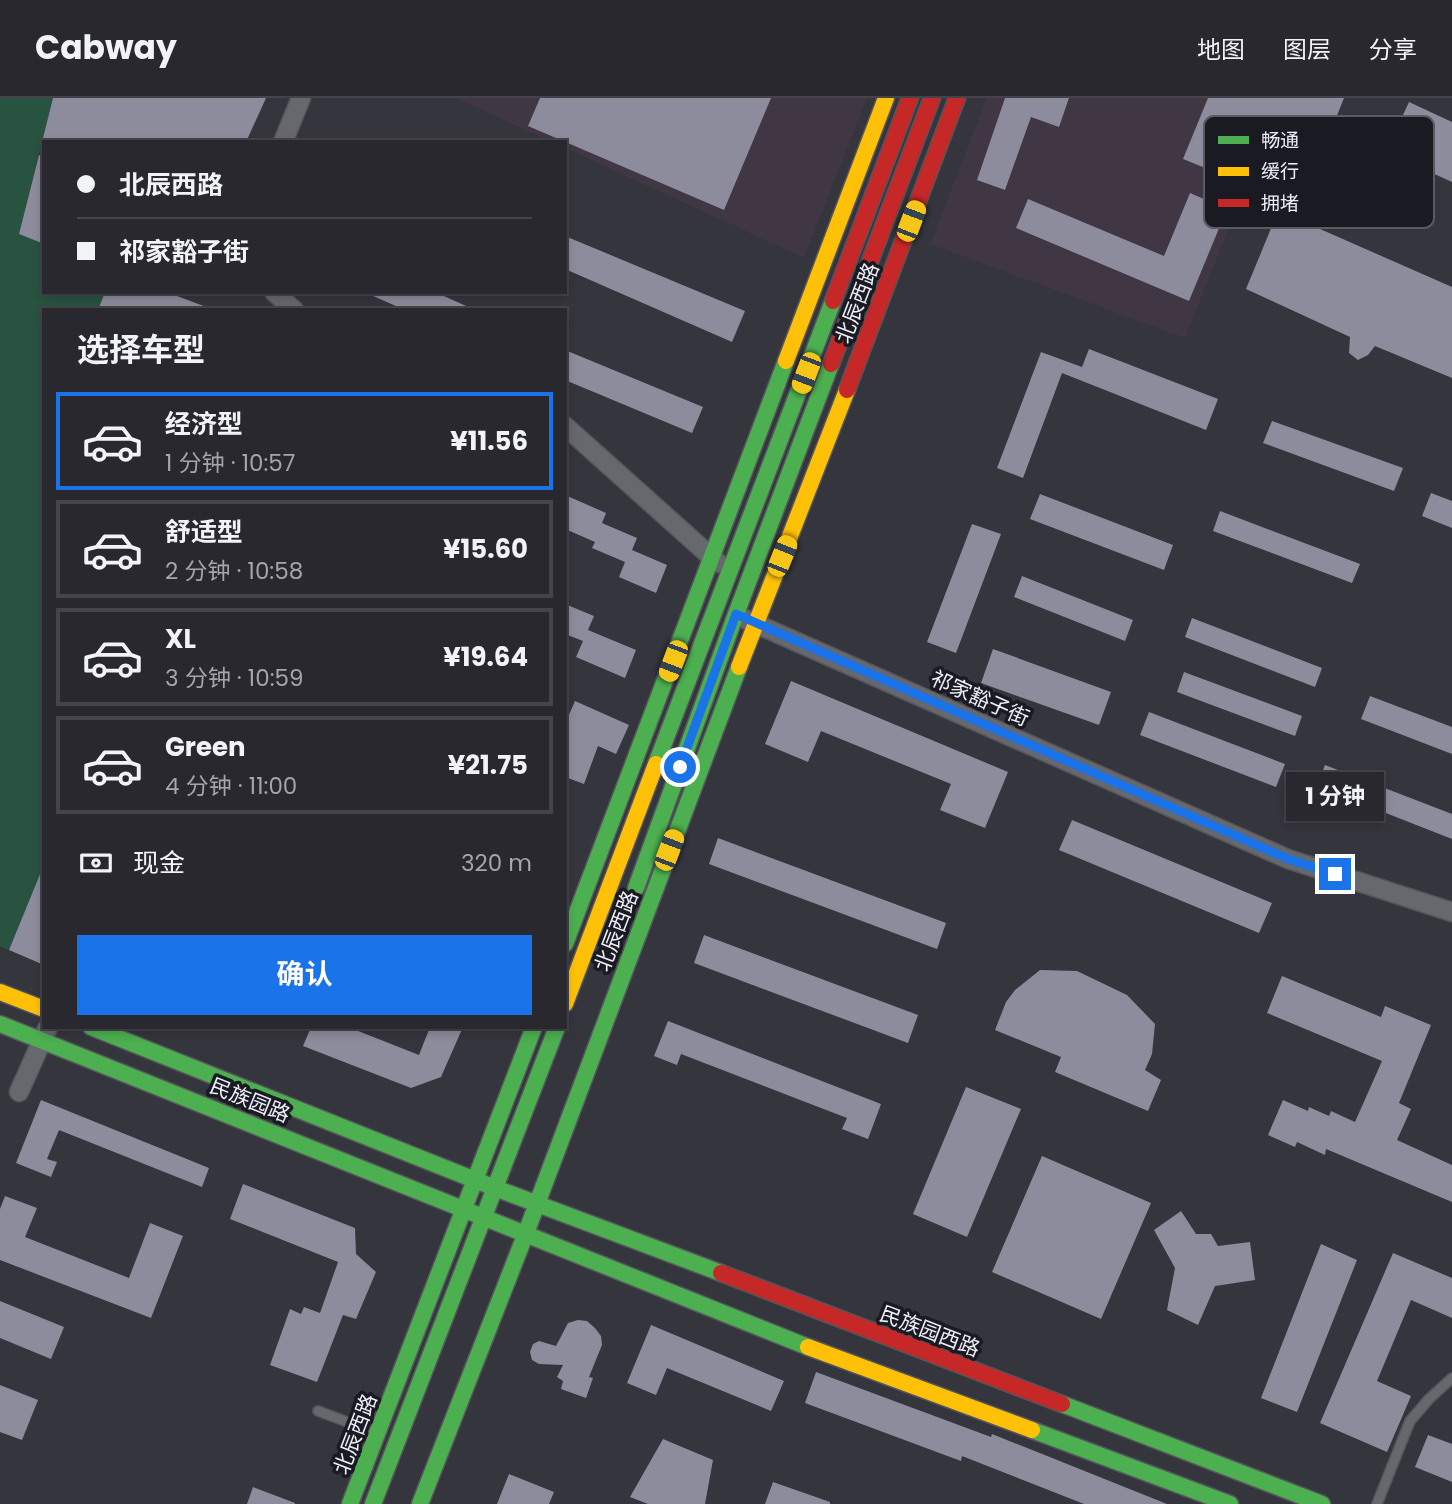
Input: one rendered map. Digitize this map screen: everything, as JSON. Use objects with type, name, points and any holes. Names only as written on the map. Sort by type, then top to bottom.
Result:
[{"type":"main road","name":"北辰西路","points":[[567,939],[886,98]]},
{"type":"main road","name":"北辰西路","points":[[567,999],[911,98]]},
{"type":"main road","name":"北辰西路","points":[[631,900],[736,614],[932,98]]},
{"type":"main road","name":"北辰西路","points":[[420,1504],[447,1433],[514,1233],[529,1201],[754,623],[818,466],[957,98]]},
{"type":"main road","points":[[0,992],[42,1008]]},
{"type":"main road","name":"民族园路","points":[[0,1024],[45,1033],[484,1216],[514,1233]]},
{"type":"main road","name":"民族园路","points":[[96,1029],[495,1188]]},
{"type":"main road","name":"北辰西路","points":[[350,1504],[533,1029]]},
{"type":"main road","name":"北辰西路","points":[[373,1504],[555,1029]]},
{"type":"main road","name":"北辰西路","points":[[529,1201],[536,1160]]},
{"type":"main road","name":"民族园西路","points":[[495,1188],[1322,1504]]},
{"type":"main road","points":[[514,1233],[776,1335],[1230,1504]]},
{"type":"main road","points":[[411,1478],[447,1433]]},
{"type":"street","points":[[284,140],[301,98]]},
{"type":"street","points":[[276,294],[293,308]]},
{"type":"street","points":[[567,427],[729,573],[736,614]]},
{"type":"street","name":"祁家豁子街","points":[[736,614],[1288,859],[1452,912]]},
{"type":"street","points":[[19,1092],[45,1033]]},
{"type":"lane","points":[[1377,1504],[1410,1421],[1452,1378]]},
{"type":"lane","points":[[318,1411],[398,1441]]},
{"type":"shaded area","points":[[456,98],[867,98],[804,258],[567,149],[567,140],[547,140]]},
{"type":"shaded area","points":[[987,98],[1281,98],[1274,116],[1204,116],[1204,228],[1229,228],[1185,338],[930,244]]},
{"type":"green space","points":[[0,98],[53,98],[19,234],[42,243],[42,294],[104,294],[99,308],[42,308],[42,871],[9,950],[0,946]]},
{"type":"building","points":[[53,98],[266,98],[247,140],[42,140]]},
{"type":"building","points":[[540,98],[771,98],[724,210],[567,143],[567,140],[561,140],[528,126]]},
{"type":"building","points":[[1005,98],[1069,98],[1059,127],[1031,117],[1005,190],[977,180]]},
{"type":"building","points":[[1208,98],[1344,98],[1337,116],[1204,116],[1204,168],[1183,159]]},
{"type":"building","points":[[1409,102],[1452,122],[1452,182],[1434,174],[1434,116],[1403,116]]},
{"type":"building","points":[[39,155],[42,156],[42,243],[19,234]]},
{"type":"building","points":[[1190,193],[1204,199],[1204,228],[1219,228],[1189,301],[1016,228],[1028,199],[1164,256]]},
{"type":"building","points":[[1271,228],[1318,228],[1452,287],[1452,378],[1375,346],[1368,355],[1358,360],[1349,353],[1350,337],[1246,289]]},
{"type":"building","points":[[567,237],[745,311],[732,342],[567,270]]},
{"type":"building","points":[[104,294],[178,294],[177,296],[209,308],[99,308]]},
{"type":"building","points":[[369,294],[439,294],[471,308],[400,308]]},
{"type":"building","points":[[1089,349],[1218,399],[1206,430],[1062,373],[1023,478],[997,468],[1041,352],[1082,367]]},
{"type":"building","points":[[567,351],[703,407],[692,433],[567,381]]},
{"type":"building","points":[[1272,421],[1403,468],[1394,491],[1263,443]]},
{"type":"building","points":[[1431,493],[1452,501],[1452,528],[1422,516]]},
{"type":"building","points":[[1040,494],[1173,545],[1164,570],[1030,519]]},
{"type":"building","points":[[567,496],[606,513],[602,523],[637,538],[632,550],[667,565],[656,593],[619,577],[625,562],[592,548],[595,542],[567,530]]},
{"type":"building","points":[[1220,511],[1360,564],[1352,583],[1213,531]]},
{"type":"building","points":[[972,524],[1001,534],[956,653],[927,642]]},
{"type":"building","points":[[1022,576],[1133,620],[1125,641],[1014,597]]},
{"type":"building","points":[[567,605],[594,616],[588,630],[636,650],[625,678],[576,657],[583,641],[567,635]]},
{"type":"building","points":[[1192,618],[1322,668],[1315,687],[1185,637]]},
{"type":"building","points":[[993,649],[1111,692],[1099,725],[981,683]]},
{"type":"building","points":[[1184,672],[1302,716],[1295,736],[1177,692]]},
{"type":"building","points":[[791,681],[1008,772],[985,828],[940,810],[951,784],[821,731],[808,762],[765,744]]},
{"type":"building","points":[[1370,696],[1452,727],[1452,754],[1361,719]]},
{"type":"building","points":[[575,701],[629,725],[616,754],[598,746],[584,784],[567,778],[567,719]]},
{"type":"building","points":[[1149,712],[1285,764],[1276,787],[1140,735]]},
{"type":"building","points":[[1325,765],[1452,814],[1452,839],[1317,786]]},
{"type":"building","points":[[1072,820],[1272,903],[1259,933],[1059,850]]},
{"type":"building","points":[[718,838],[946,923],[937,949],[709,864]]},
{"type":"building","points":[[42,869],[42,964],[9,950]]},
{"type":"building","points":[[704,935],[918,1015],[908,1043],[694,963]]},
{"type":"building","points":[[1040,970],[1077,971],[1127,995],[1155,1024],[1152,1054],[1145,1070],[1161,1080],[1148,1111],[1055,1072],[1061,1057],[995,1030],[1006,1002],[1015,990]]},
{"type":"building","points":[[1282,976],[1381,1017],[1385,1006],[1431,1025],[1399,1103],[1411,1109],[1397,1140],[1452,1165],[1452,1202],[1326,1149],[1325,1155],[1297,1142],[1295,1147],[1268,1135],[1283,1100],[1308,1111],[1309,1107],[1329,1116],[1331,1111],[1355,1122],[1382,1061],[1267,1013]]},
{"type":"building","points":[[668,1021],[881,1104],[868,1139],[842,1129],[847,1118],[681,1054],[677,1065],[654,1056]]},
{"type":"building","points":[[310,1029],[353,1029],[419,1055],[429,1029],[462,1029],[441,1077],[411,1088],[303,1046]]},
{"type":"building","points":[[966,1087],[1021,1109],[967,1237],[913,1214]]},
{"type":"building","points":[[41,1100],[209,1168],[202,1187],[59,1130],[47,1159],[57,1162],[51,1177],[16,1163]]},
{"type":"building","points":[[1042,1156],[1151,1203],[1101,1319],[992,1272]]},
{"type":"building","points":[[243,1184],[355,1228],[356,1254],[376,1272],[356,1319],[343,1315],[317,1382],[270,1365],[290,1309],[301,1314],[304,1307],[320,1313],[338,1262],[230,1219]]},
{"type":"building","points":[[5,1196],[37,1208],[25,1237],[129,1278],[150,1223],[183,1236],[151,1318],[0,1260],[0,1209]]},
{"type":"building","points":[[1181,1211],[1196,1234],[1211,1234],[1218,1246],[1250,1242],[1255,1280],[1215,1286],[1198,1325],[1167,1310],[1175,1268],[1154,1230]]},
{"type":"building","points":[[1321,1244],[1357,1260],[1297,1412],[1261,1398]]},
{"type":"building","points":[[1393,1253],[1452,1278],[1452,1318],[1411,1300],[1377,1381],[1411,1396],[1387,1452],[1320,1423]]},
{"type":"building","points":[[0,1301],[64,1327],[51,1359],[0,1338]]},
{"type":"building","points":[[587,1321],[595,1328],[601,1336],[602,1345],[589,1377],[593,1378],[586,1398],[561,1389],[563,1381],[557,1377],[563,1365],[539,1364],[532,1360],[530,1352],[533,1344],[539,1341],[556,1346],[568,1323]]},
{"type":"building","points":[[651,1325],[784,1381],[771,1411],[667,1368],[656,1395],[627,1383]]},
{"type":"building","points":[[816,1372],[991,1437],[992,1434],[1167,1504],[1084,1504],[962,1456],[961,1461],[805,1403]]},
{"type":"building","points":[[0,1385],[38,1400],[22,1440],[0,1432]]},
{"type":"building","points":[[1428,1435],[1452,1444],[1452,1482],[1415,1467]]},
{"type":"building","points":[[663,1439],[713,1460],[705,1504],[648,1504],[630,1497]]},
{"type":"building","points":[[509,1474],[554,1492],[549,1504],[497,1504]]},
{"type":"building","points":[[773,1482],[830,1502],[830,1504],[765,1504]]},
{"type":"building","points":[[253,1487],[295,1503],[295,1504],[247,1504]]},
{"type":"traffic: fast","points":[[656,764],[833,301]]},
{"type":"traffic: fast","points":[[567,939],[786,361]]},
{"type":"traffic: fast","points":[[636,888],[831,364]]},
{"type":"traffic: fast","points":[[420,1504],[526,1233],[739,667]]},
{"type":"traffic: fast","points":[[0,1024],[808,1347]]},
{"type":"traffic: fast","points":[[96,1029],[495,1188],[721,1273]]},
{"type":"traffic: fast","points":[[350,1504],[533,1029]]},
{"type":"traffic: fast","points":[[373,1504],[556,1029]]},
{"type":"traffic: fast","points":[[1062,1404],[1322,1504]]},
{"type":"traffic: fast","points":[[1032,1430],[1230,1504]]},
{"type":"traffic: slow","points":[[786,361],[886,98]]},
{"type":"traffic: slow","points":[[739,667],[847,390]]},
{"type":"traffic: slow","points":[[567,999],[656,764]]},
{"type":"traffic: slow","points":[[0,992],[42,1008]]},
{"type":"traffic: slow","points":[[808,1347],[1032,1430]]},
{"type":"traffic: jam","points":[[833,301],[910,98]]},
{"type":"traffic: jam","points":[[831,364],[932,98]]},
{"type":"traffic: jam","points":[[847,390],[957,98]]},
{"type":"traffic: jam","points":[[721,1273],[1062,1404]]},
{"type":"route","points":[[680,767],[736,614],[1288,859],[1335,874]]}]
